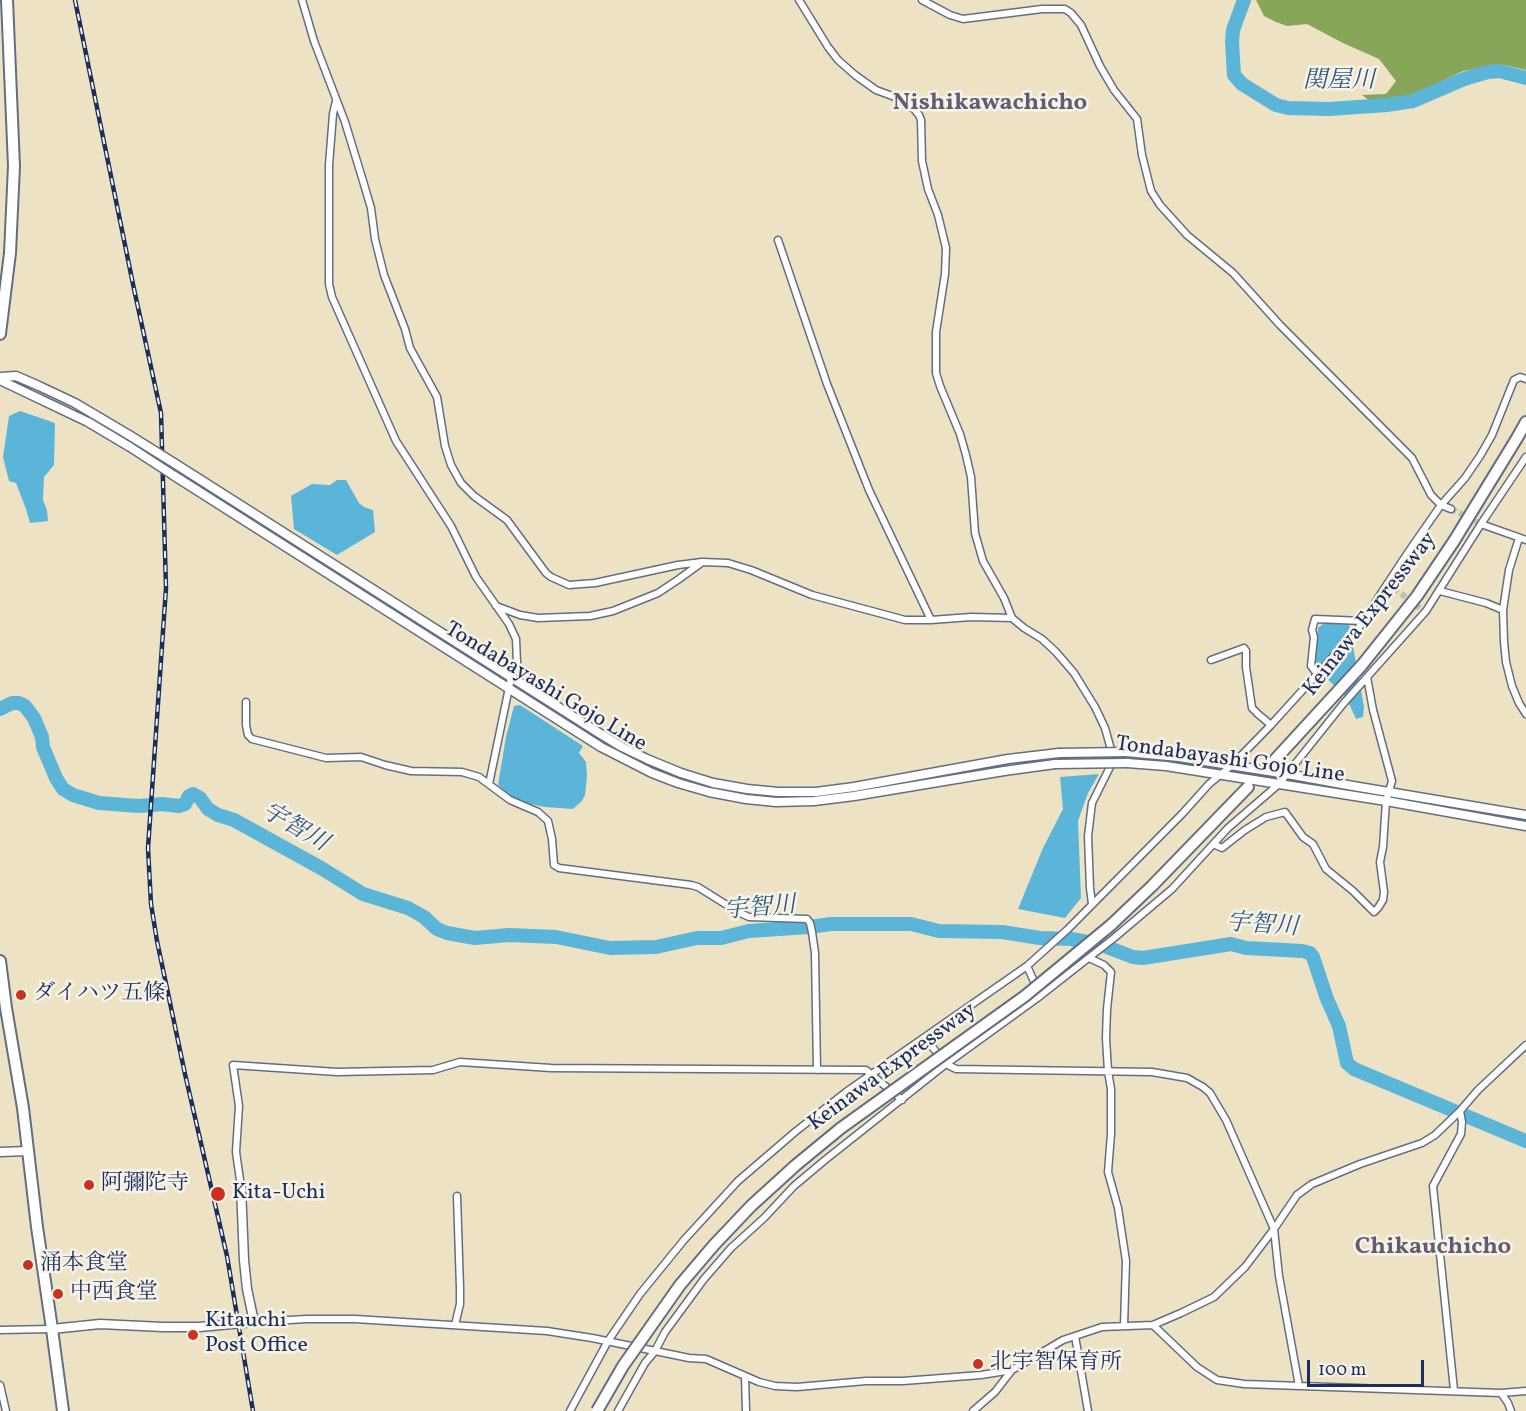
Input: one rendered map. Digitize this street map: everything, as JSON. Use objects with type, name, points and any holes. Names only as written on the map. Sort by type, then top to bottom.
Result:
[{"type":"highway","points":[[0,334],[10,253],[14,175],[7,0]]},
{"type":"highway","name":"Keinawa Expressway","points":[[1272,763],[1340,699],[1362,665],[1417,596],[1454,541],[1526,422]]},
{"type":"highway","name":"Keinawa Expressway","points":[[597,1411],[623,1366],[680,1285],[751,1206],[796,1165],[842,1128],[1025,996],[1111,925],[1248,787]]},
{"type":"highway","points":[[0,961],[23,1108],[63,1411]]},
{"type":"main road","name":"Tondabayashi Gojo Line","points":[[0,378],[16,376],[75,402],[607,738],[647,759],[713,783],[778,792],[816,792],[1008,759],[1059,753],[1126,752],[1179,757],[1287,774],[1526,826]]},
{"type":"main road","name":"Tondabayashi Gojo Line","points":[[0,378],[130,447],[601,747],[652,773],[709,792],[776,802],[814,801],[1055,764],[1127,763],[1167,766],[1279,784],[1526,815]]},
{"type":"main road","points":[[0,1152],[28,1151]]},
{"type":"main road","points":[[52,1329],[100,1324],[163,1328],[254,1322],[244,1260],[241,1187]]},
{"type":"street","points":[[302,0],[314,41],[348,132],[371,208],[375,239],[384,275],[410,348],[436,397],[451,465],[461,483],[474,496],[507,520],[546,573],[569,585],[595,583],[678,565],[702,562],[728,563],[751,570],[812,596],[905,620],[1012,618]]},
{"type":"street","points":[[799,0],[838,60],[876,90],[914,109],[921,120],[922,161],[946,248],[945,274],[936,332],[936,373],[966,455],[971,477],[975,533],[983,561],[1004,598],[1012,618],[1042,639],[1074,674],[1095,707],[1110,746],[1110,767],[1092,803],[1088,836],[1092,904]]},
{"type":"street","points":[[922,0],[950,15],[963,19],[1042,9],[1065,9],[1071,13],[1081,25],[1114,90],[1137,119],[1142,155],[1151,191],[1160,205],[1187,235],[1233,273],[1280,325],[1412,458],[1431,495],[1442,505],[1451,509]]},
{"type":"street","points":[[336,99],[329,165],[329,284],[332,297],[396,441],[451,526],[476,577],[509,624],[516,639],[517,663],[511,678],[489,784]]},
{"type":"street","points":[[778,240],[827,384],[869,489],[931,620]]},
{"type":"street","points":[[570,1411],[608,1341],[654,1275],[698,1223],[738,1181],[846,1092],[1039,956],[1183,813],[1209,784],[1231,766],[1318,675],[1358,630],[1409,551],[1480,456],[1492,435],[1514,380],[1526,379]]},
{"type":"street","points":[[618,1411],[645,1363],[682,1307],[731,1248],[794,1186],[946,1064],[1040,996],[1114,938],[1172,889],[1228,828],[1279,784],[1340,699],[1367,677],[1440,591],[1526,457]]},
{"type":"street","points":[[1481,524],[1522,539],[1509,570],[1503,610],[1506,662],[1512,686],[1526,714]]},
{"type":"street","points":[[496,605],[519,615],[538,618],[590,616],[613,611],[658,593],[702,562]]},
{"type":"street","points":[[1387,585],[1394,588]]},
{"type":"street","points":[[1440,591],[1503,610]]},
{"type":"street","points":[[1318,675],[1311,666],[1314,637],[1312,630],[1315,619],[1363,621]]},
{"type":"street","points":[[1211,660],[1244,648],[1252,708],[1271,725]]},
{"type":"street","points":[[1213,844],[1222,848],[1266,817],[1286,812],[1303,837],[1313,844],[1326,869],[1374,912],[1378,908],[1383,900],[1384,892],[1380,862],[1392,782],[1372,710],[1367,677]]},
{"type":"street","points":[[246,702],[246,725],[248,735],[252,740],[326,758],[361,757],[411,771],[462,772],[479,777],[510,800],[538,812],[548,821],[555,865],[559,868],[691,885],[749,917],[807,920],[810,923],[815,953],[817,1070]]},
{"type":"street","points":[[1089,958],[1104,964],[1111,972],[1106,1038],[1111,1089],[1108,1172],[1118,1208],[1126,1261],[1124,1326]]},
{"type":"street","points":[[1027,966],[1040,996]]},
{"type":"street","points":[[925,1038],[946,1064],[957,1069],[1152,1072],[1187,1078],[1210,1093],[1226,1120],[1274,1229],[1279,1276],[1299,1386]]},
{"type":"street","points":[[254,1322],[355,1319],[547,1331],[689,1358],[706,1359],[775,1386],[797,1387],[981,1375],[1012,1370],[1063,1340],[1102,1327],[1154,1325],[1214,1297],[1245,1266],[1297,1195],[1312,1184],[1360,1164],[1422,1143],[1436,1135],[1460,1112],[1478,1090],[1526,1045]]},
{"type":"street","points":[[241,1187],[236,1152],[239,1106],[233,1065],[337,1072],[433,1070],[460,1062],[551,1068],[866,1071],[902,1100]]},
{"type":"street","points":[[1454,1390],[1433,1186],[1461,1134],[1460,1112]]},
{"type":"street","points":[[455,1325],[460,1304],[457,1196]]},
{"type":"street","points":[[1154,1325],[1197,1367],[1217,1380],[1244,1384],[1299,1386],[1502,1393],[1526,1391]]},
{"type":"street","points":[[0,1330],[52,1329]]},
{"type":"street","points":[[1075,1336],[1088,1411]]},
{"type":"street","points":[[973,1411],[995,1392],[1012,1370]]},
{"type":"street","points":[[745,1376],[746,1411]]},
{"type":"street","points":[[0,1385],[6,1411]]},
{"type":"street","points":[[1502,1393],[1511,1411]]},
{"type":"green space","points":[[1256,0],[1526,0],[1526,70],[1504,65],[1463,71],[1413,95],[1371,102],[1362,95],[1386,94],[1396,81],[1379,59],[1307,24],[1287,26],[1276,22],[1264,16]]},
{"type":"water","points":[[20,411],[55,423],[54,465],[44,477],[43,500],[48,521],[30,523],[16,483],[9,481],[3,457],[9,416]]},
{"type":"water","points":[[337,480],[346,480],[359,503],[373,510],[375,532],[337,555],[294,529],[291,496],[312,484],[330,485]]},
{"type":"water","points":[[1324,623],[1349,624],[1364,707],[1363,717],[1356,719],[1346,697],[1315,667],[1318,628]]},
{"type":"water","points":[[520,705],[583,746],[579,753],[586,762],[585,795],[573,809],[526,803],[510,796],[498,785],[514,706]]},
{"type":"water","points":[[1099,774],[1088,793],[1078,821],[1081,898],[1065,918],[1018,909],[1043,848],[1063,809],[1060,777]]},
{"type":"waterway","name":"関屋川","points":[[1244,0],[1233,30],[1234,75],[1242,84],[1276,105],[1288,108],[1329,109],[1387,105],[1413,101],[1464,79],[1488,72],[1499,71],[1526,78]]},
{"type":"waterway","name":"宇智川","points":[[0,709],[12,703],[25,706],[34,718],[56,778],[63,789],[73,795],[99,803],[179,806],[185,804],[189,796],[193,794],[200,798],[208,809],[218,815],[234,820],[363,894],[408,908],[424,917],[437,929],[447,933],[475,938],[509,935],[556,937],[610,948],[656,947],[697,938],[721,938],[749,931],[831,924],[911,924],[939,931],[1002,932],[1040,938],[1071,939],[1099,944],[1133,957],[1143,958],[1231,944],[1246,948],[1310,953],[1339,1026],[1347,1063],[1354,1069],[1526,1141]]},
{"type":"tunnel","points":[[1451,509],[1481,524]]},
{"type":"tunnel","points":[[1394,588],[1420,608]]},
{"type":"railway","points":[[75,0],[161,413],[166,588],[148,848],[151,904],[185,1074],[227,1256],[253,1411]]},
{"type":"place","name":"ダイハツ五條","points":[[21,995]]},
{"type":"place","name":"阿彌陀寺","points":[[89,1185]]},
{"type":"place","name":"Kita-Uchi","points":[[218,1194]]},
{"type":"place","name":"涌本食堂","points":[[28,1265]]},
{"type":"place","name":"中西食堂","points":[[58,1294]]},
{"type":"place","name":"Kitauchi Post Office","points":[[193,1335]]},
{"type":"place","name":"北宇智保育所","points":[[978,1364]]},
{"type":"district","name":"Nishikawachicho","points":[[990,105]]},
{"type":"district","name":"Chikauchicho","points":[[1433,1249]]}]
